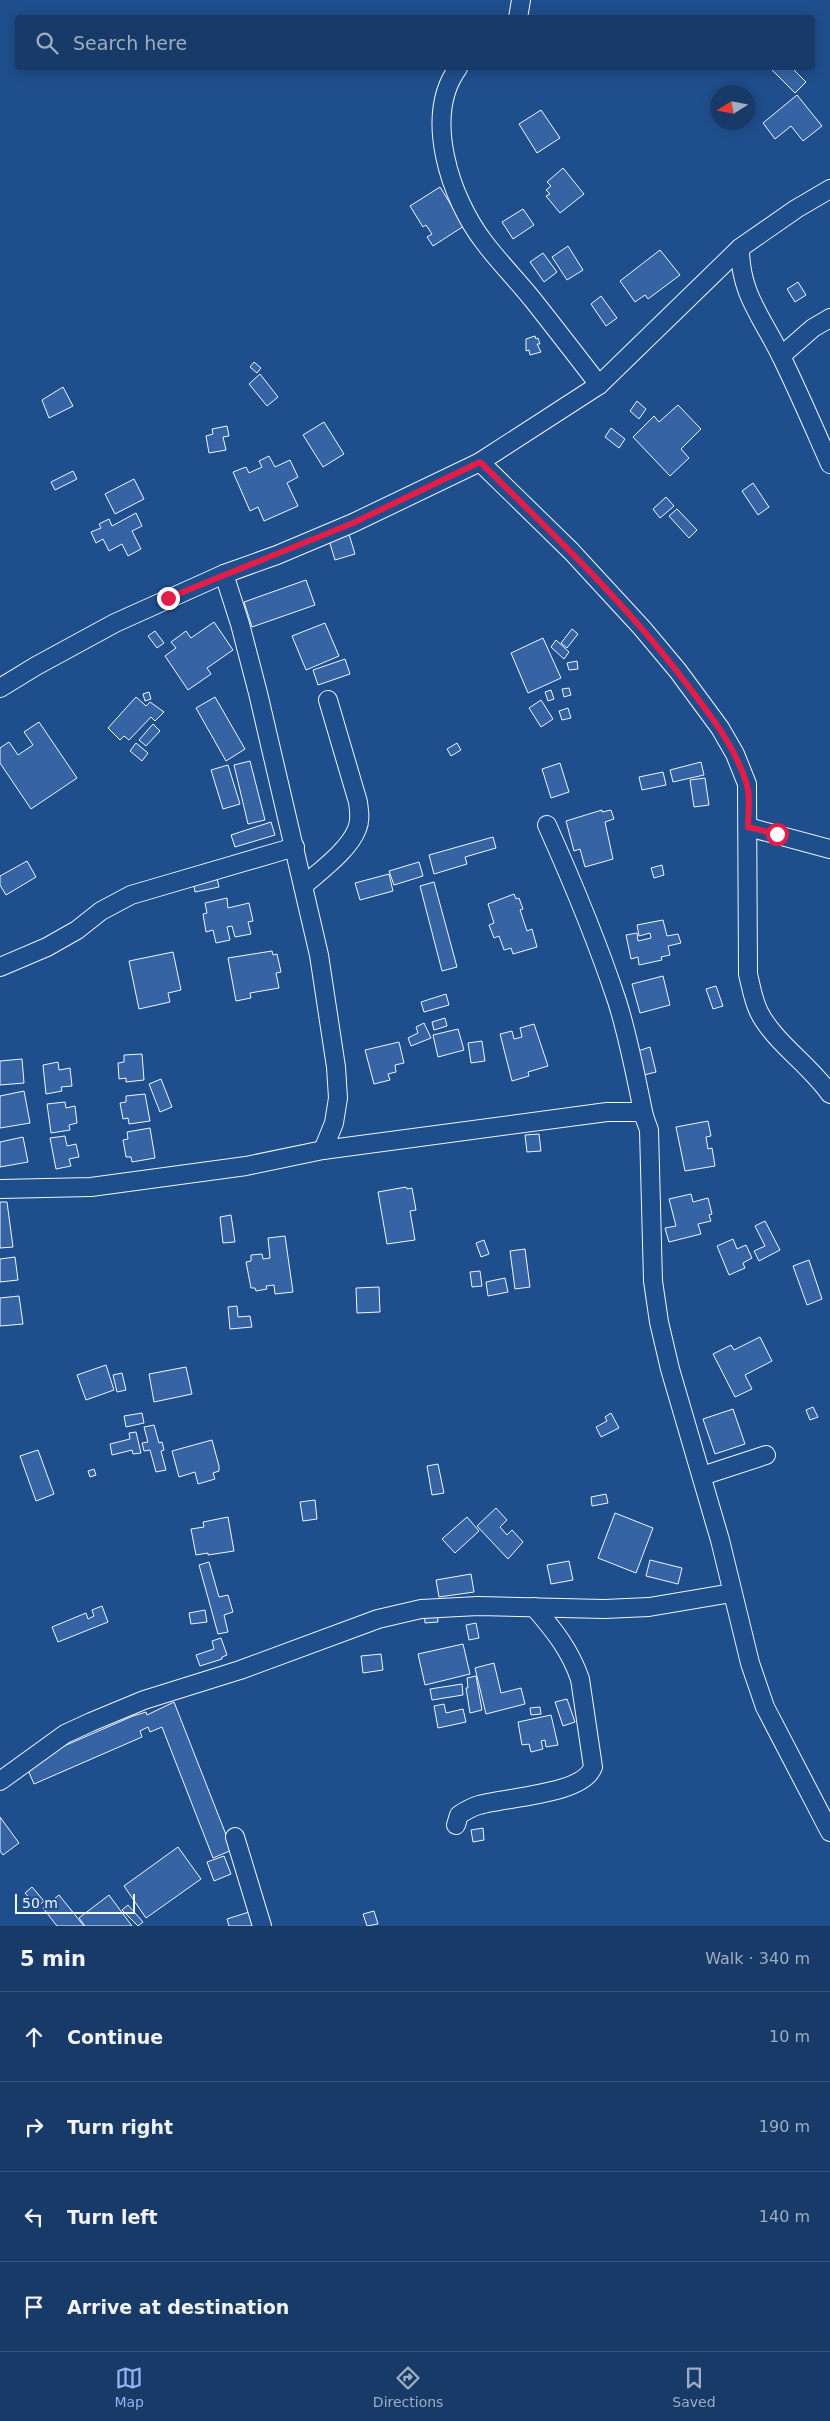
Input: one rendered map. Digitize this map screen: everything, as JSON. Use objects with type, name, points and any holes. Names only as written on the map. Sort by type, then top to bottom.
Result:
[{"type":"street","points":[[518,15],[521,0]]},
{"type":"street","points":[[456,70],[449,80],[442,109],[444,150],[454,185],[467,215],[483,241],[515,278],[599,384]]},
{"type":"street","points":[[0,688],[115,623],[224,574],[277,556],[353,523],[480,462],[599,384],[740,248],[796,209],[830,189]]},
{"type":"street","points":[[740,248],[744,282],[781,356],[830,464]]},
{"type":"street","points":[[781,356],[813,328],[830,318]]},
{"type":"street","points":[[480,462],[571,551],[611,594],[678,671],[720,728],[735,754],[747,784],[748,974],[752,994],[759,1012],[776,1035],[821,1081],[830,1094]]},
{"type":"street","points":[[224,574],[240,624],[295,847],[319,955],[336,1068],[338,1098],[334,1123],[323,1150]]},
{"type":"street","points":[[303,886],[349,843],[357,830],[360,817],[358,802],[328,700]]},
{"type":"street","points":[[547,825],[569,874],[617,1003],[631,1054],[644,1116],[649,1130],[652,1271],[659,1322],[670,1369],[720,1540],[750,1663],[765,1707],[830,1832]]},
{"type":"street","points":[[748,827],[830,849]]},
{"type":"street","points":[[0,967],[47,947],[76,930],[100,911],[131,894],[295,847]]},
{"type":"street","points":[[0,1189],[91,1187],[246,1166],[323,1150],[607,1112],[638,1112],[644,1116]]},
{"type":"street","points":[[702,1476],[766,1456]]},
{"type":"street","points":[[0,1781],[65,1734],[91,1722],[144,1700],[240,1670],[378,1619],[421,1609],[534,1607],[604,1609],[649,1607],[732,1593]]},
{"type":"street","points":[[456,1825],[459,1815],[478,1805],[552,1791],[578,1782],[589,1775],[593,1767],[578,1672],[557,1632],[534,1607]]},
{"type":"street","points":[[235,1837],[262,1926]]},
{"type":"building","points":[[772,70],[794,70],[806,82],[795,93]]},
{"type":"building","points":[[797,95],[822,126],[803,141],[791,126],[775,139],[763,123]]},
{"type":"building","points":[[541,110],[560,138],[537,153],[519,124]]},
{"type":"building","points":[[563,168],[584,194],[560,213],[546,196],[550,194],[546,190],[551,186],[547,182]]},
{"type":"building","points":[[440,187],[464,226],[433,246],[427,237],[432,234],[426,225],[423,227],[410,206]]},
{"type":"building","points":[[523,209],[534,225],[513,239],[502,222]]},
{"type":"building","points":[[568,246],[583,270],[567,280],[552,257]]},
{"type":"building","points":[[660,250],[680,275],[648,299],[645,295],[635,302],[620,281]]},
{"type":"building","points":[[543,253],[557,272],[544,282],[530,262]]},
{"type":"building","points":[[798,282],[806,295],[795,302],[787,289]]},
{"type":"building","points":[[601,296],[617,318],[606,326],[591,304]]},
{"type":"building","points":[[535,336],[536,339],[538,338],[540,344],[537,344],[541,352],[530,355],[529,350],[526,351],[526,339]]},
{"type":"building","points":[[254,362],[261,368],[257,373],[250,367]]},
{"type":"building","points":[[260,374],[278,397],[267,406],[249,384]]},
{"type":"building","points":[[63,387],[73,406],[49,418],[42,400]]},
{"type":"building","points":[[637,401],[646,409],[639,419],[630,411]]},
{"type":"building","points":[[678,405],[701,429],[681,449],[689,458],[670,476],[633,437],[654,416],[659,422]]},
{"type":"building","points":[[324,422],[344,454],[323,467],[303,435]]},
{"type":"building","points":[[227,426],[229,436],[223,437],[226,450],[209,453],[206,436],[213,434],[212,429]]},
{"type":"building","points":[[611,428],[625,439],[619,448],[605,437]]},
{"type":"building","points":[[269,456],[275,467],[290,460],[298,477],[287,483],[298,506],[264,521],[258,507],[250,511],[233,472],[246,467],[249,473],[262,467],[259,461]]},
{"type":"building","points":[[73,471],[77,479],[55,490],[51,482]]},
{"type":"building","points":[[134,479],[144,499],[115,514],[105,494]]},
{"type":"building","points":[[753,483],[769,507],[758,515],[742,491]]},
{"type":"building","points":[[666,497],[674,506],[660,518],[653,509]]},
{"type":"building","points":[[677,509],[697,530],[689,538],[669,516]]},
{"type":"building","points":[[136,513],[142,526],[132,531],[141,549],[128,556],[122,544],[109,551],[103,539],[96,543],[91,532],[101,528],[99,524],[109,519],[112,526]]},
{"type":"building","points":[[348,531],[355,554],[335,560],[328,537]]},
{"type":"building","points":[[306,580],[315,605],[252,627],[244,602]]},
{"type":"building","points":[[214,622],[233,650],[207,668],[211,674],[188,690],[165,656],[176,648],[171,642],[186,631],[191,638]]},
{"type":"building","points":[[325,623],[339,656],[306,670],[292,636]]},
{"type":"building","points":[[572,629],[578,634],[567,648],[561,643]]},
{"type":"building","points":[[155,631],[164,643],[157,648],[148,636]]},
{"type":"building","points":[[543,638],[561,678],[528,693],[511,653]]},
{"type":"building","points":[[556,640],[569,652],[564,659],[551,647]]},
{"type":"building","points":[[345,659],[350,674],[318,685],[313,670]]},
{"type":"building","points":[[577,661],[578,669],[569,670],[567,663]]},
{"type":"building","points":[[569,688],[571,695],[564,697],[562,689]]},
{"type":"building","points":[[551,690],[554,699],[548,701],[545,692]]},
{"type":"building","points":[[149,692],[151,699],[145,701],[143,694]]},
{"type":"building","points":[[136,697],[146,706],[150,702],[164,712],[155,721],[151,717],[129,740],[124,736],[120,740],[108,728]]},
{"type":"building","points":[[215,697],[245,749],[226,761],[196,708]]},
{"type":"building","points":[[541,700],[553,719],[541,727],[529,708]]},
{"type":"building","points":[[568,708],[571,718],[562,720],[559,711]]},
{"type":"building","points":[[39,722],[77,778],[31,809],[0,763],[0,748],[9,742],[18,755],[33,745],[24,732]]},
{"type":"building","points":[[153,724],[160,731],[146,746],[139,740]]},
{"type":"building","points":[[136,743],[148,753],[142,761],[130,751]]},
{"type":"building","points":[[457,743],[461,750],[451,756],[447,749]]},
{"type":"building","points":[[250,761],[265,820],[248,824],[234,765]]},
{"type":"building","points":[[701,762],[704,775],[673,782],[670,770]]},
{"type":"building","points":[[560,763],[569,792],[551,798],[542,769]]},
{"type":"building","points":[[228,765],[240,804],[223,809],[211,770]]},
{"type":"building","points":[[663,772],[666,785],[642,790],[639,777]]},
{"type":"building","points":[[705,778],[709,805],[694,807],[690,780]]},
{"type":"building","points":[[602,810],[602,812],[611,810],[614,819],[605,822],[613,859],[585,867],[580,849],[574,851],[566,821]]},
{"type":"building","points":[[271,822],[275,835],[235,847],[231,835]]},
{"type":"building","points":[[493,837],[496,848],[465,857],[467,864],[434,874],[429,855]]},
{"type":"building","points":[[27,861],[36,877],[6,895],[0,885],[0,876]]},
{"type":"building","points":[[419,862],[423,876],[394,885],[389,871]]},
{"type":"building","points":[[662,865],[664,875],[654,878],[651,868]]},
{"type":"building","points":[[216,874],[219,887],[195,892],[193,878]]},
{"type":"building","points":[[389,874],[393,891],[360,900],[355,883]]},
{"type":"building","points":[[434,882],[457,967],[442,971],[420,886]]},
{"type":"building","points":[[514,894],[516,899],[519,898],[523,909],[520,910],[527,931],[532,929],[537,947],[513,954],[511,948],[504,950],[499,936],[494,938],[489,925],[494,923],[488,904]]},
{"type":"building","points":[[227,898],[228,908],[249,903],[253,921],[248,922],[251,934],[235,937],[232,926],[227,927],[230,940],[216,943],[213,930],[206,932],[203,914],[207,913],[205,903]]},
{"type":"building","points":[[663,920],[667,936],[678,934],[681,943],[668,946],[670,955],[661,957],[662,960],[639,965],[638,957],[631,959],[626,935],[637,933],[638,941],[651,938],[650,933],[639,936],[637,925]]},
{"type":"building","points":[[272,951],[273,955],[277,954],[281,972],[276,973],[279,988],[250,993],[251,998],[236,1001],[228,958]]},
{"type":"building","points":[[173,952],[181,990],[168,993],[170,1002],[139,1009],[129,961]]},
{"type":"building","points":[[663,976],[670,1005],[640,1013],[632,984]]},
{"type":"building","points":[[716,986],[723,1006],[713,1009],[706,989]]},
{"type":"building","points":[[446,994],[449,1005],[424,1012],[421,1002]]},
{"type":"building","points":[[445,1018],[447,1026],[434,1030],[432,1022]]},
{"type":"building","points":[[424,1023],[431,1038],[411,1046],[408,1038],[418,1033],[416,1027]]},
{"type":"building","points":[[534,1024],[548,1066],[528,1072],[529,1076],[512,1081],[500,1034],[512,1031],[514,1039],[522,1037],[520,1028]]},
{"type":"building","points":[[458,1029],[464,1050],[438,1057],[433,1035]]},
{"type":"building","points":[[482,1041],[485,1061],[471,1063],[468,1043]]},
{"type":"building","points":[[399,1042],[404,1063],[395,1065],[396,1072],[388,1074],[390,1080],[374,1084],[365,1050]]},
{"type":"building","points":[[650,1047],[656,1072],[644,1075],[638,1051]]},
{"type":"building","points":[[142,1054],[144,1080],[126,1082],[126,1078],[119,1079],[118,1063],[124,1062],[124,1055]]},
{"type":"building","points":[[22,1059],[24,1083],[0,1085],[0,1061]]},
{"type":"building","points":[[58,1062],[59,1070],[70,1068],[72,1086],[61,1087],[62,1091],[46,1094],[43,1065]]},
{"type":"building","points":[[161,1079],[172,1107],[160,1112],[149,1084]]},
{"type":"building","points":[[24,1091],[30,1123],[0,1128],[0,1096]]},
{"type":"building","points":[[145,1094],[150,1121],[129,1124],[128,1118],[123,1119],[120,1103],[126,1102],[126,1096]]},
{"type":"building","points":[[65,1102],[66,1108],[75,1106],[77,1123],[69,1125],[70,1130],[51,1133],[47,1104]]},
{"type":"building","points":[[708,1121],[711,1136],[706,1137],[708,1149],[712,1148],[715,1166],[685,1171],[676,1127]]},
{"type":"building","points":[[150,1128],[155,1158],[132,1162],[131,1157],[126,1157],[123,1140],[128,1139],[127,1132]]},
{"type":"building","points":[[539,1134],[541,1151],[527,1152],[525,1135]]},
{"type":"building","points":[[65,1136],[67,1146],[76,1144],[79,1157],[69,1159],[71,1166],[56,1169],[50,1138]]},
{"type":"building","points":[[23,1137],[28,1162],[0,1167],[0,1142]]},
{"type":"building","points":[[406,1187],[407,1189],[412,1188],[416,1210],[410,1211],[415,1240],[387,1244],[378,1192]]},
{"type":"building","points":[[691,1194],[693,1202],[708,1198],[712,1214],[709,1215],[711,1221],[698,1224],[701,1234],[669,1242],[665,1228],[676,1226],[669,1199]]},
{"type":"building","points":[[0,1202],[7,1202],[13,1247],[0,1248]]},
{"type":"building","points":[[231,1215],[235,1242],[223,1243],[220,1217]]},
{"type":"building","points":[[765,1221],[780,1250],[759,1261],[754,1251],[765,1246],[755,1226]]},
{"type":"building","points":[[285,1236],[293,1292],[275,1294],[274,1285],[266,1286],[267,1289],[256,1291],[255,1288],[251,1288],[246,1262],[251,1261],[251,1255],[262,1254],[263,1259],[270,1258],[268,1238]]},
{"type":"building","points":[[733,1239],[737,1249],[746,1245],[752,1258],[743,1263],[745,1268],[729,1275],[717,1246]]},
{"type":"building","points":[[484,1240],[489,1254],[481,1257],[476,1243]]},
{"type":"building","points":[[525,1249],[530,1287],[515,1289],[510,1251]]},
{"type":"building","points":[[15,1257],[18,1280],[0,1282],[0,1259]]},
{"type":"building","points":[[809,1260],[822,1299],[807,1305],[793,1266]]},
{"type":"building","points":[[480,1271],[482,1286],[472,1287],[470,1272]]},
{"type":"building","points":[[505,1278],[508,1292],[488,1296],[486,1282]]},
{"type":"building","points":[[379,1287],[380,1312],[357,1313],[356,1288]]},
{"type":"building","points":[[19,1296],[23,1324],[0,1326],[0,1298]]},
{"type":"building","points":[[237,1306],[238,1317],[250,1316],[252,1327],[230,1329],[228,1307]]},
{"type":"building","points":[[760,1337],[772,1361],[745,1375],[752,1389],[735,1397],[713,1354],[731,1345],[734,1350]]},
{"type":"building","points":[[106,1365],[114,1390],[86,1400],[77,1375]]},
{"type":"building","points":[[186,1367],[192,1394],[154,1402],[149,1374]]},
{"type":"building","points":[[122,1373],[126,1390],[117,1392],[113,1375]]},
{"type":"building","points":[[813,1407],[818,1417],[810,1420],[806,1410]]},
{"type":"building","points":[[733,1409],[745,1444],[715,1454],[703,1419]]},
{"type":"building","points":[[142,1413],[144,1423],[126,1427],[124,1416]]},
{"type":"building","points":[[611,1413],[619,1428],[601,1437],[596,1427],[607,1421],[605,1417]]},
{"type":"building","points":[[154,1425],[159,1443],[162,1442],[164,1450],[161,1451],[166,1470],[156,1472],[150,1450],[144,1451],[142,1443],[148,1442],[144,1427]]},
{"type":"building","points":[[136,1432],[141,1453],[133,1454],[132,1450],[112,1455],[110,1444],[130,1439],[129,1433]]},
{"type":"building","points":[[212,1440],[219,1466],[219,1471],[213,1473],[215,1479],[198,1484],[195,1472],[179,1477],[172,1451]]},
{"type":"building","points":[[38,1450],[54,1494],[36,1501],[20,1456]]},
{"type":"building","points":[[438,1464],[444,1493],[432,1495],[427,1466]]},
{"type":"building","points":[[94,1469],[96,1475],[90,1477],[88,1471]]},
{"type":"building","points":[[606,1494],[608,1503],[592,1506],[591,1497]]},
{"type":"building","points":[[315,1500],[317,1519],[303,1521],[300,1502]]},
{"type":"building","points":[[496,1508],[507,1520],[500,1527],[507,1535],[512,1530],[523,1542],[508,1559],[477,1526]]},
{"type":"building","points":[[615,1513],[653,1528],[636,1573],[598,1558]]},
{"type":"building","points":[[228,1517],[234,1551],[196,1555],[191,1529],[204,1527],[203,1522]]},
{"type":"building","points":[[467,1517],[479,1531],[455,1553],[442,1539]]},
{"type":"building","points":[[650,1560],[682,1568],[678,1584],[646,1576]]},
{"type":"building","points":[[569,1561],[573,1580],[551,1584],[547,1565]]},
{"type":"building","points":[[209,1562],[219,1597],[228,1595],[233,1612],[224,1615],[228,1632],[218,1634],[199,1565]]},
{"type":"building","points":[[471,1574],[474,1592],[439,1597],[436,1580]]},
{"type":"building","points":[[102,1606],[108,1622],[58,1642],[52,1627],[86,1613],[88,1619],[94,1616],[92,1610]]},
{"type":"building","points":[[205,1610],[207,1622],[191,1624],[189,1613]]},
{"type":"building","points":[[437,1611],[438,1622],[425,1623],[424,1612]]},
{"type":"building","points":[[476,1623],[479,1638],[469,1640],[466,1625]]},
{"type":"building","points":[[221,1638],[227,1655],[222,1657],[222,1659],[200,1666],[196,1655],[214,1649],[212,1641]]},
{"type":"building","points":[[463,1644],[470,1674],[425,1685],[418,1654]]},
{"type":"building","points":[[381,1654],[383,1670],[363,1673],[361,1656]]},
{"type":"building","points":[[494,1663],[501,1693],[521,1688],[525,1704],[486,1714],[475,1668]]},
{"type":"building","points":[[476,1676],[482,1710],[470,1713],[466,1688],[468,1688],[467,1678]]},
{"type":"building","points":[[462,1684],[463,1695],[432,1700],[430,1689]]},
{"type":"building","points":[[567,1699],[575,1722],[563,1726],[555,1702]]},
{"type":"building","points":[[174,1702],[232,1850],[213,1858],[162,1727],[150,1732],[148,1727],[140,1731],[142,1737],[34,1784],[25,1763],[133,1716],[146,1712],[147,1715]]},
{"type":"building","points":[[444,1704],[446,1713],[463,1709],[466,1722],[438,1728],[434,1706]]},
{"type":"building","points":[[540,1707],[541,1714],[531,1715],[530,1708]]},
{"type":"building","points":[[551,1715],[558,1745],[546,1747],[545,1740],[541,1741],[543,1749],[531,1752],[529,1744],[522,1745],[518,1722]]},
{"type":"building","points":[[0,1817],[19,1843],[3,1855],[0,1851]]},
{"type":"building","points":[[483,1828],[484,1840],[473,1842],[471,1830]]},
{"type":"building","points":[[178,1847],[201,1879],[146,1918],[124,1886]]},
{"type":"building","points":[[224,1856],[231,1874],[214,1881],[207,1862]]},
{"type":"building","points":[[32,1887],[44,1901],[37,1907],[25,1893]]},
{"type":"building","points":[[59,1895],[84,1926],[57,1926],[43,1908]]},
{"type":"building","points":[[109,1895],[132,1926],[85,1926],[79,1918]]},
{"type":"building","points":[[128,1905],[143,1922],[138,1926],[122,1910]]},
{"type":"building","points":[[374,1911],[378,1924],[367,1926],[363,1914]]},
{"type":"building","points":[[249,1912],[252,1926],[229,1926],[227,1919]]},
{"type":"route","points":[[168,598],[224,574],[277,556],[353,523],[430,488],[480,462],[571,551],[642,628],[678,671],[720,728],[735,754],[747,784],[748,827],[777,834]]}]
